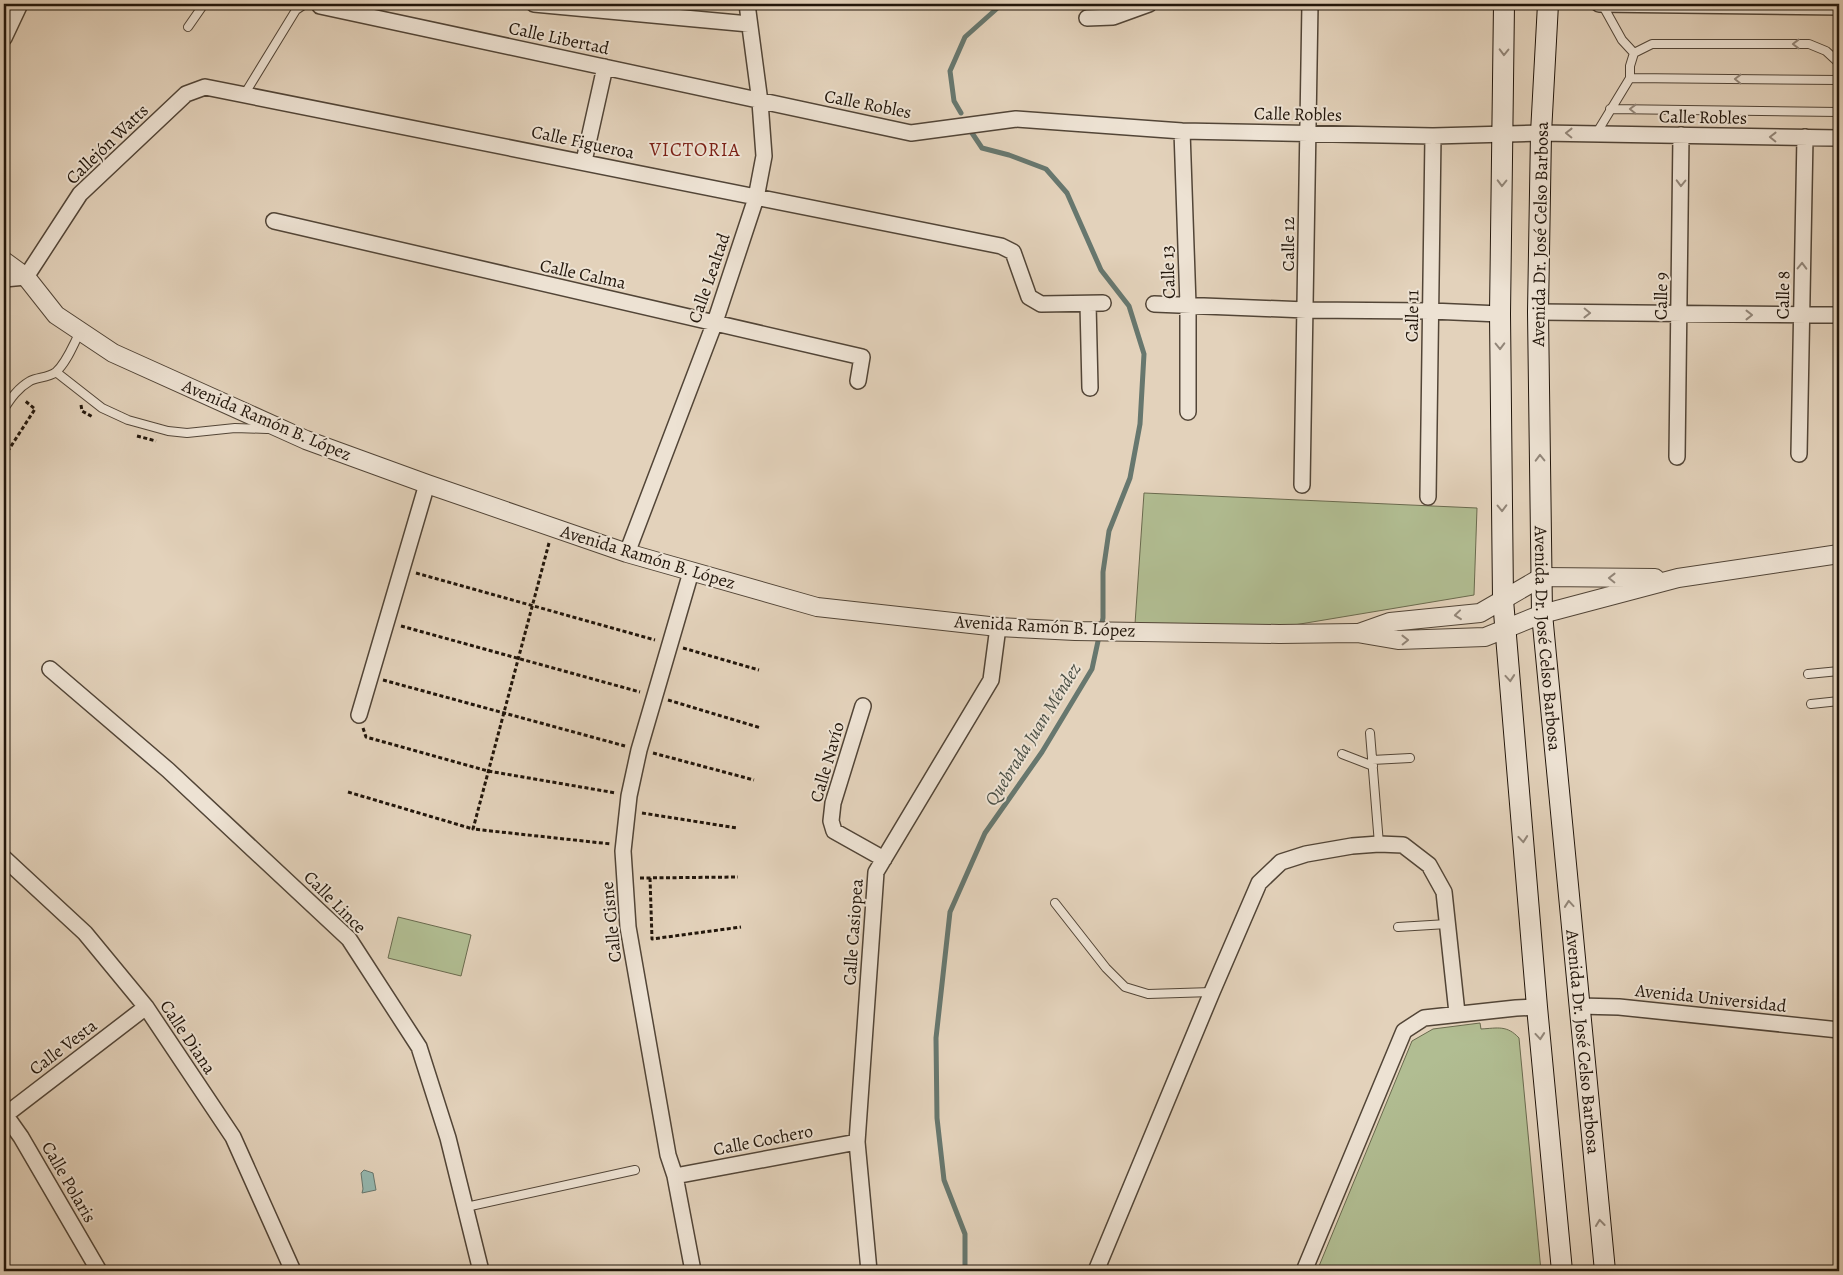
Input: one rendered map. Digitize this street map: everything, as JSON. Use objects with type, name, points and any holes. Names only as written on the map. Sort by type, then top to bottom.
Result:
[{"type":"main road","points":[[1504,4],[1500,314],[1503,600],[1537,1007],[1562,1271]]},
{"type":"main road","name":"Avenida Dr. José Celso Barbosa","points":[[1548,4],[1541,133],[1538,312],[1542,614],[1605,1271]]},
{"type":"street","points":[[4,38],[20,4]]},
{"type":"street","points":[[534,4],[692,11],[749,24]]},
{"type":"street","name":"Calle Lealtad","points":[[627,553],[715,322],[756,198],[764,156],[760,102],[747,4]]},
{"type":"street","points":[[1087,18],[1113,17],[1149,4]]},
{"type":"street","name":"Calle 12","points":[[1302,485],[1310,4]]},
{"type":"street","points":[[1600,4],[1839,8]]},
{"type":"street","name":"Calle Libertad","points":[[313,5],[760,102]]},
{"type":"street","points":[[584,162],[605,67]]},
{"type":"street","name":"Calle Figueroa","points":[[186,94],[204,87],[244,94],[1002,246],[1013,252],[1029,297],[1040,304],[1088,304]]},
{"type":"street","name":"Callejón Watts","points":[[26,277],[80,194],[186,94]]},
{"type":"street","name":"Calle Robles","points":[[760,102],[911,133],[1016,119],[1182,131],[1433,136],[1541,133],[1839,138]]},
{"type":"street","name":"Calle 13","points":[[1182,131],[1188,305],[1188,412]]},
{"type":"street","name":"Calle 9","points":[[1677,457],[1681,135]]},
{"type":"street","name":"Calle 11","points":[[1428,496],[1433,136]]},
{"type":"street","name":"Calle 8","points":[[1799,454],[1805,137]]},
{"type":"street","name":"Calle Calma","points":[[274,221],[862,357],[858,381]]},
{"type":"street","name":"Avenida Ramón B. López","points":[[4,261],[26,277],[56,315],[113,353],[306,440],[627,553],[817,607],[998,626],[1075,631],[1280,634],[1357,633],[1398,640],[1484,637],[1542,614],[1678,578]]},
{"type":"street","points":[[4,279],[26,277]]},
{"type":"street","points":[[1090,388],[1088,304],[1103,303]]},
{"type":"street","points":[[1154,304],[1306,310],[1431,311],[1500,314]]},
{"type":"street","points":[[1538,312],[1839,315]]},
{"type":"street","points":[[359,715],[427,484]]},
{"type":"street","points":[[1542,577],[1678,578],[1839,554]]},
{"type":"street","name":"Calle Cisne","points":[[691,572],[639,750],[628,803],[624,846],[624,878],[628,928],[668,1155],[675,1176],[693,1271]]},
{"type":"street","name":"Avenida Ramón B. López","points":[[1357,633],[1390,622],[1480,613],[1542,577]]},
{"type":"street","name":"Calle Casiopea","points":[[869,1271],[857,1142],[876,872],[991,680],[998,626]]},
{"type":"street","name":"Calle Lince","points":[[50,669],[168,770],[349,939],[419,1048],[448,1138],[481,1271]]},
{"type":"street","name":"Calle Navío","points":[[863,706],[833,803],[831,821],[834,831],[884,860]]},
{"type":"street","points":[[1096,1271],[1259,883],[1281,862],[1315,852],[1379,844],[1403,845],[1429,865],[1444,892],[1457,1013]]},
{"type":"street","name":"Calle Diana","points":[[4,858],[84,933],[146,1007],[233,1137],[293,1271]]},
{"type":"street","name":"Avenida Universidad","points":[[1579,1006],[1620,1007],[1839,1030]]},
{"type":"street","name":"Calle Vesta","points":[[4,1115],[146,1007]]},
{"type":"street","points":[[1304,1271],[1404,1031],[1424,1018],[1457,1013],[1537,1007]]},
{"type":"street","name":"Calle Polaris","points":[[4,1115],[21,1137],[100,1271]]},
{"type":"street","name":"Calle Cochero","points":[[675,1176],[857,1142]]},
{"type":"lane","points":[[188,26],[204,4]]},
{"type":"lane","points":[[1600,4],[1622,40],[1634,53]]},
{"type":"lane","points":[[244,94],[296,10],[313,5]]},
{"type":"lane","points":[[1596,134],[1630,78],[1630,66],[1634,53],[1652,44],[1809,44],[1826,52],[1839,63]]},
{"type":"lane","points":[[1630,78],[1839,80]]},
{"type":"lane","points":[[1610,109],[1839,112]]},
{"type":"lane","points":[[4,409],[14,393],[31,381],[56,372],[67,358],[80,332]]},
{"type":"lane","points":[[56,372],[102,408],[128,420],[168,431],[188,433],[235,428],[282,429]]},
{"type":"lane","points":[[1808,674],[1839,671]]},
{"type":"lane","points":[[1811,704],[1839,701]]},
{"type":"lane","points":[[1370,733],[1379,844]]},
{"type":"lane","points":[[1342,754],[1372,763],[1410,758]]},
{"type":"lane","points":[[1055,902],[1106,968],[1125,987],[1148,994],[1212,992]]},
{"type":"lane","points":[[1398,927],[1447,924]]},
{"type":"lane","points":[[466,1207],[634,1170]]},
{"type":"path","points":[[4,457],[35,409],[24,400],[28,396]]},
{"type":"path","points":[[80,399],[82,412],[99,420]]},
{"type":"path","points":[[132,435],[163,442]]},
{"type":"path","points":[[474,829],[517,658],[550,542],[541,539]]},
{"type":"path","points":[[401,569],[759,670]]},
{"type":"path","points":[[385,622],[655,696],[761,728]]},
{"type":"path","points":[[370,677],[754,780]]},
{"type":"path","points":[[359,715],[366,737],[488,771],[738,828]]},
{"type":"path","points":[[348,792],[474,829],[624,846]]},
{"type":"path","points":[[624,878],[738,877]]},
{"type":"path","points":[[650,878],[652,939],[741,928]]},
{"type":"green space","points":[[1144,493],[1477,508],[1474,595],[1294,625],[1135,624]]},
{"type":"green space","points":[[398,917],[471,935],[461,976],[388,958]]},
{"type":"green space","points":[[1480,1023],[1481,1029],[1506,1029],[1519,1038],[1541,1271],[1317,1271],[1412,1041],[1433,1029]]},
{"type":"water","points":[[364,1170],[373,1173],[376,1190],[362,1193],[361,1173]]},
{"type":"waterway","name":"Quebrada Juan Méndez","points":[[961,113],[954,101],[950,71],[965,37],[1002,4]]},
{"type":"waterway","name":"Quebrada Juan Méndez","points":[[965,1271],[965,1234],[944,1180],[937,1118],[936,1038],[950,912],[985,833],[1042,752],[1092,669],[1103,618],[1103,572],[1109,531],[1130,478],[1140,424],[1144,354],[1129,306],[1101,270],[1067,193],[1046,169],[1009,155],[982,148],[970,130]]},
{"type":"district","name":"VICTORIA","points":[[695,149]]}]
